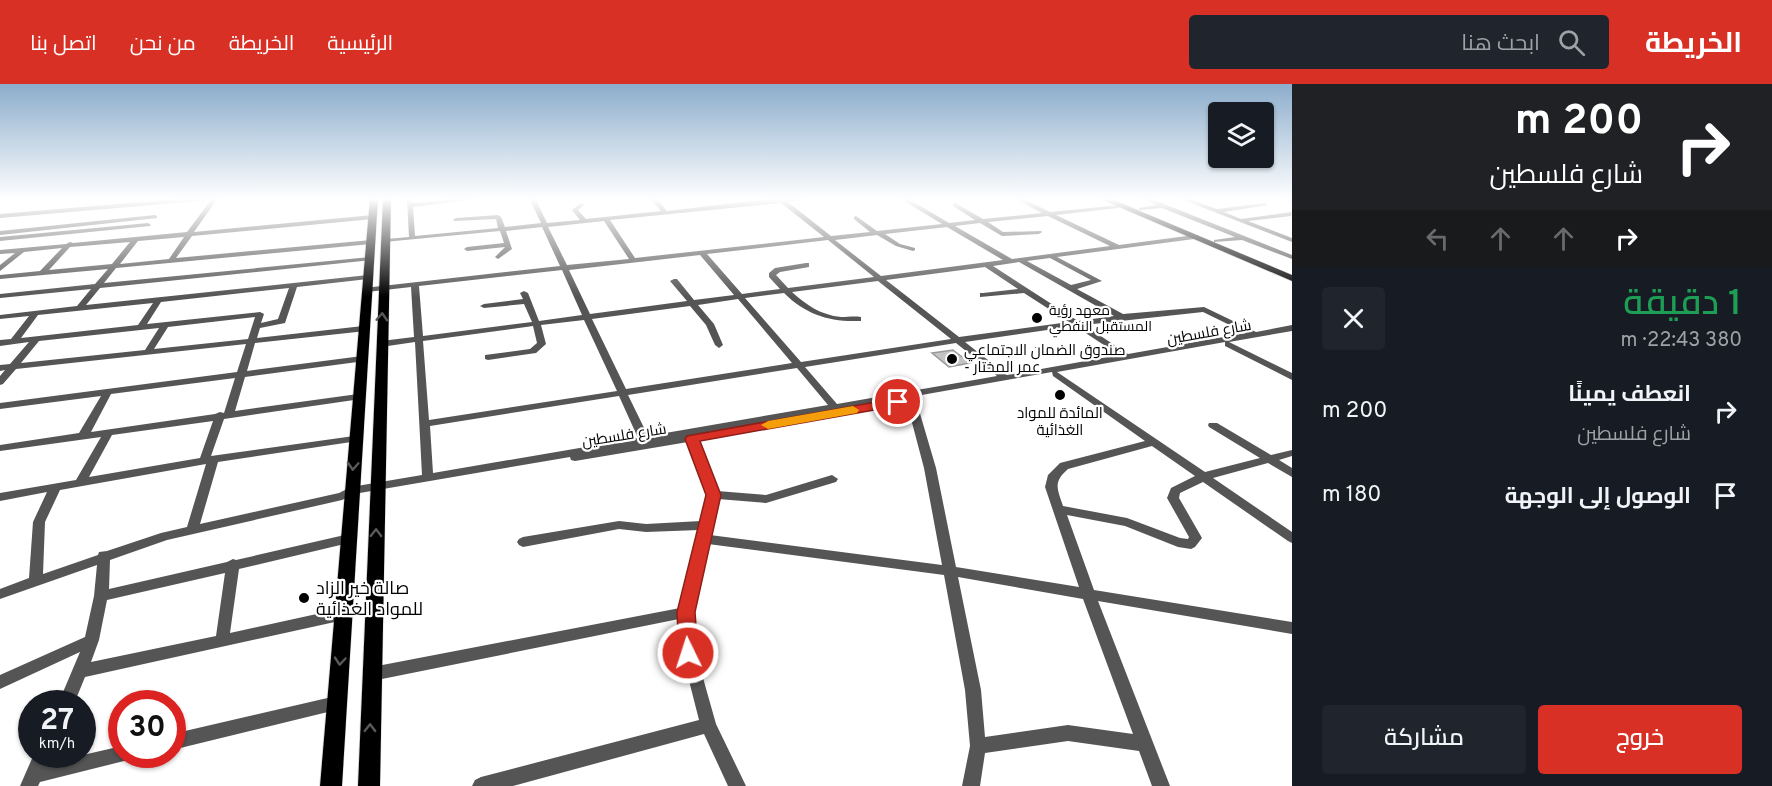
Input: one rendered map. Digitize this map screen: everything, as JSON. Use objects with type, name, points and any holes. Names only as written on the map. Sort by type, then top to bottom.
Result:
[{"type":"main road","points":[[369,786],[384,289],[376,231]]},
{"type":"main road","points":[[331,786],[344,614],[348,495],[370,259],[380,231]]},
{"type":"main road","points":[[1180,231],[1292,278]]},
{"type":"main road","points":[[1192,231],[1292,272]]},
{"type":"street","points":[[0,233],[46,231]]},
{"type":"street","points":[[0,238],[66,231]]},
{"type":"street","points":[[41,274],[81,231]]},
{"type":"street","points":[[80,308],[143,231]]},
{"type":"street","points":[[170,262],[190,231]]},
{"type":"street","points":[[0,252],[223,231]]},
{"type":"street","points":[[411,231],[412,238]]},
{"type":"street","points":[[0,277],[484,231]]},
{"type":"street","points":[[498,257],[509,249],[503,231]]},
{"type":"street","points":[[546,231],[566,269],[644,439]]},
{"type":"street","points":[[614,231],[634,261]]},
{"type":"street","points":[[820,231],[1004,376]]},
{"type":"street","points":[[874,231],[898,245],[914,249]]},
{"type":"street","points":[[0,316],[294,285],[367,284],[384,289],[897,231]]},
{"type":"street","points":[[959,231],[1012,262]]},
{"type":"street","points":[[999,231],[1006,234],[1039,232]]},
{"type":"street","points":[[1084,231],[1118,247]]},
{"type":"street","points":[[1226,231],[1292,257]]},
{"type":"street","points":[[1268,231],[1292,240]]},
{"type":"street","points":[[1216,241],[1287,231]]},
{"type":"street","points":[[381,344],[883,280],[1194,237]]},
{"type":"street","points":[[467,249],[508,244]]},
{"type":"street","points":[[0,269],[21,250]]},
{"type":"street","points":[[702,253],[835,406]]},
{"type":"street","points":[[1052,256],[1098,281],[1070,288]]},
{"type":"street","points":[[0,296],[370,259]]},
{"type":"street","points":[[1022,261],[1122,317]]},
{"type":"street","points":[[806,265],[773,273],[774,277],[810,312],[843,320],[858,319]]},
{"type":"street","points":[[987,265],[1125,356]]},
{"type":"street","points":[[674,281],[695,303],[711,326],[719,345]]},
{"type":"street","points":[[259,326],[282,321],[294,285]]},
{"type":"street","points":[[415,285],[428,477]]},
{"type":"street","points":[[983,295],[1027,290]]},
{"type":"street","points":[[484,306],[525,297],[542,344],[537,350],[488,357]]},
{"type":"street","points":[[141,327],[159,299]]},
{"type":"street","points":[[424,424],[800,367],[958,340],[1122,317],[1204,309],[1254,334]]},
{"type":"street","points":[[14,341],[36,312]]},
{"type":"street","points":[[0,343],[261,315],[254,342],[224,415],[209,460],[193,528]]},
{"type":"street","points":[[147,353],[165,325]]},
{"type":"street","name":"شارع فلسطين","points":[[377,489],[692,439],[911,400],[1004,376],[1292,328]]},
{"type":"street","points":[[0,368],[363,329]]},
{"type":"street","name":"شارع فلسطين","points":[[0,594],[104,555],[193,528],[428,477],[835,406],[1056,374],[1292,333]]},
{"type":"street","points":[[0,382],[37,338]]},
{"type":"street","points":[[1228,344],[1292,377]]},
{"type":"street","points":[[0,406],[362,359]]},
{"type":"street","points":[[1056,374],[1292,538]]},
{"type":"street","points":[[83,436],[108,392]]},
{"type":"street","points":[[0,448],[358,397]]},
{"type":"street","points":[[911,400],[930,468],[973,690],[978,746],[971,786]]},
{"type":"street","points":[[1214,425],[1292,473]]},
{"type":"street","points":[[80,483],[109,432]]},
{"type":"street","points":[[0,497],[209,460],[354,438]]},
{"type":"street","points":[[692,439],[713,495],[686,612],[692,671],[708,725],[737,786]]},
{"type":"street","points":[[1153,442],[1064,466],[1053,475],[1052,481],[1059,509],[1088,593],[1161,786]]},
{"type":"street","points":[[1059,509],[1127,522],[1178,542],[1191,544],[1196,538],[1173,494],[1205,476],[1292,453]]},
{"type":"street","points":[[713,495],[766,498],[832,479]]},
{"type":"street","points":[[36,579],[39,522],[55,488]]},
{"type":"street","points":[[523,542],[582,534],[617,526],[703,532],[1292,628]]},
{"type":"street","points":[[104,596],[233,564],[348,539]]},
{"type":"street","points":[[72,690],[93,640],[104,596],[104,555]]},
{"type":"street","points":[[222,641],[233,564]]},
{"type":"street","points":[[372,674],[686,612]]},
{"type":"street","points":[[81,671],[344,614]]},
{"type":"street","points":[[1,683],[93,640]]},
{"type":"street","points":[[186,739],[336,703]]},
{"type":"street","points":[[481,786],[708,725]]},
{"type":"street","points":[[978,746],[1058,733],[1146,744]]},
{"type":"street","points":[[31,781],[108,758]]},
{"type":"building","points":[[953,350],[970,363],[949,367],[932,353]]},
{"type":"slow traffic","points":[[768,425],[853,410]]},
{"type":"place","name":"معهد رؤية المستقبل النفطي","points":[[1037,318]]},
{"type":"place","name":"صندوق الضمان الاجتماعي - عمر المختار","points":[[952,359]]},
{"type":"place","name":"المائدة للمواد الغذائية","points":[[1060,395]]},
{"type":"place","name":"صالة خير الزاد للمواد الغذائية","points":[[304,598]]},
{"type":"route","points":[[688,653],[686,612],[713,495],[692,439],[898,402]]}]
